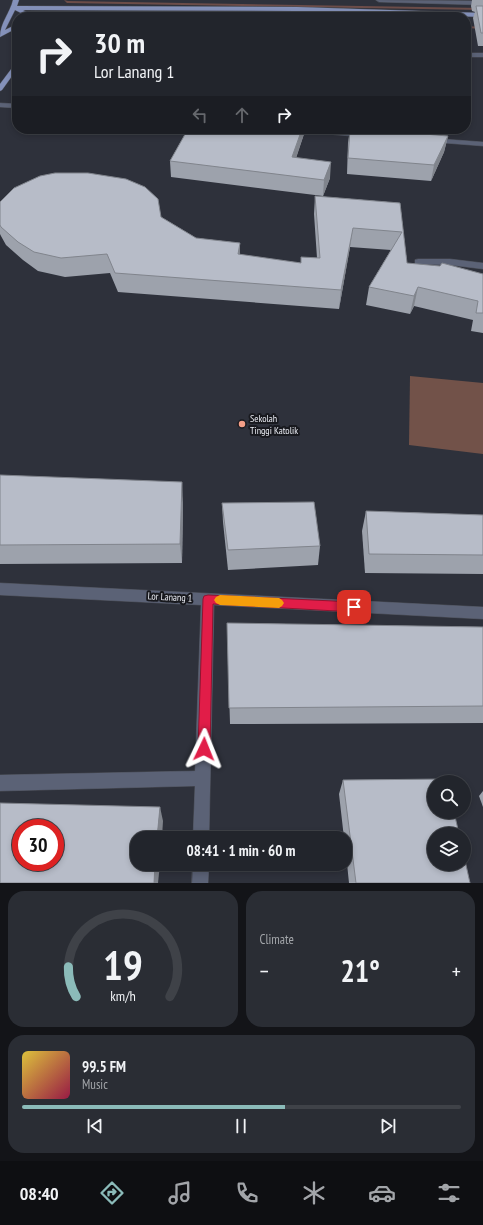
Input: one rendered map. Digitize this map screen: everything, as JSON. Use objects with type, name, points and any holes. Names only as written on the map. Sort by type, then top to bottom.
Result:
[{"type":"main road","points":[[0,35],[14,8],[16,0]]},
{"type":"main road","points":[[14,8],[42,5],[380,12]]},
{"type":"main road","points":[[36,12],[42,5]]},
{"type":"main road","points":[[42,5],[42,12]]},
{"type":"main road","points":[[14,8],[22,12]]},
{"type":"main road","points":[[471,15],[483,15]]},
{"type":"main road","points":[[471,20],[483,20]]},
{"type":"main road","points":[[0,35],[12,29]]},
{"type":"main road","points":[[0,89],[12,72]]},
{"type":"street","points":[[379,0],[483,3]]},
{"type":"street","points":[[471,55],[483,55]]},
{"type":"street","points":[[0,105],[12,106]]},
{"type":"street","points":[[350,134],[374,136]]},
{"type":"street","points":[[421,140],[483,144]]},
{"type":"street","points":[[418,262],[450,262],[483,266]]},
{"type":"street","name":"Lor Lanang 1","points":[[0,589],[483,613]]},
{"type":"street","points":[[201,831],[208,599]]},
{"type":"street","points":[[0,783],[203,778]]},
{"type":"street","points":[[200,883],[201,871]]},
{"type":"shaded area","points":[[410,376],[483,383],[483,454],[409,445]]},
{"type":"building","points":[[476,6],[483,6],[483,33],[481,33]]},
{"type":"building","points":[[185,134],[300,134],[292,157],[331,162],[324,180],[170,161]]},
{"type":"building","points":[[350,134],[424,134],[448,136],[434,165],[348,158]]},
{"type":"building","points":[[55,173],[88,173],[126,179],[145,187],[158,199],[161,217],[196,238],[240,243],[238,254],[301,263],[301,257],[320,258],[315,196],[400,203],[407,263],[440,266],[442,263],[483,274],[483,313],[476,313],[478,301],[418,287],[414,296],[369,287],[402,232],[353,228],[341,290],[115,273],[107,254],[61,258],[34,252],[18,242],[1,227],[0,202],[14,188],[40,176]]},
{"type":"building","points":[[0,475],[182,482],[180,544],[0,545]]},
{"type":"building","points":[[314,502],[320,546],[228,550],[222,503]]},
{"type":"building","points":[[366,511],[483,515],[483,555],[369,554]]},
{"type":"building","points":[[227,623],[483,627],[483,706],[229,708]]},
{"type":"building","points":[[427,779],[427,819],[456,819],[457,827],[427,827],[427,871],[467,871],[470,883],[356,883],[352,851],[352,831],[349,831],[343,780]]},
{"type":"building","points":[[0,803],[160,807],[158,831],[130,831],[130,871],[155,871],[154,883],[0,883]]},
{"type":"waterway","points":[[66,0],[67,2],[483,9]]},
{"type":"waterway","points":[[471,27],[483,28]]},
{"type":"slow traffic","points":[[220,600],[279,603]]},
{"type":"place","name":"Sekolah Tinggi Katolik","points":[[242,424]]},
{"type":"route","points":[[204,749],[208,599],[354,607]]}]
